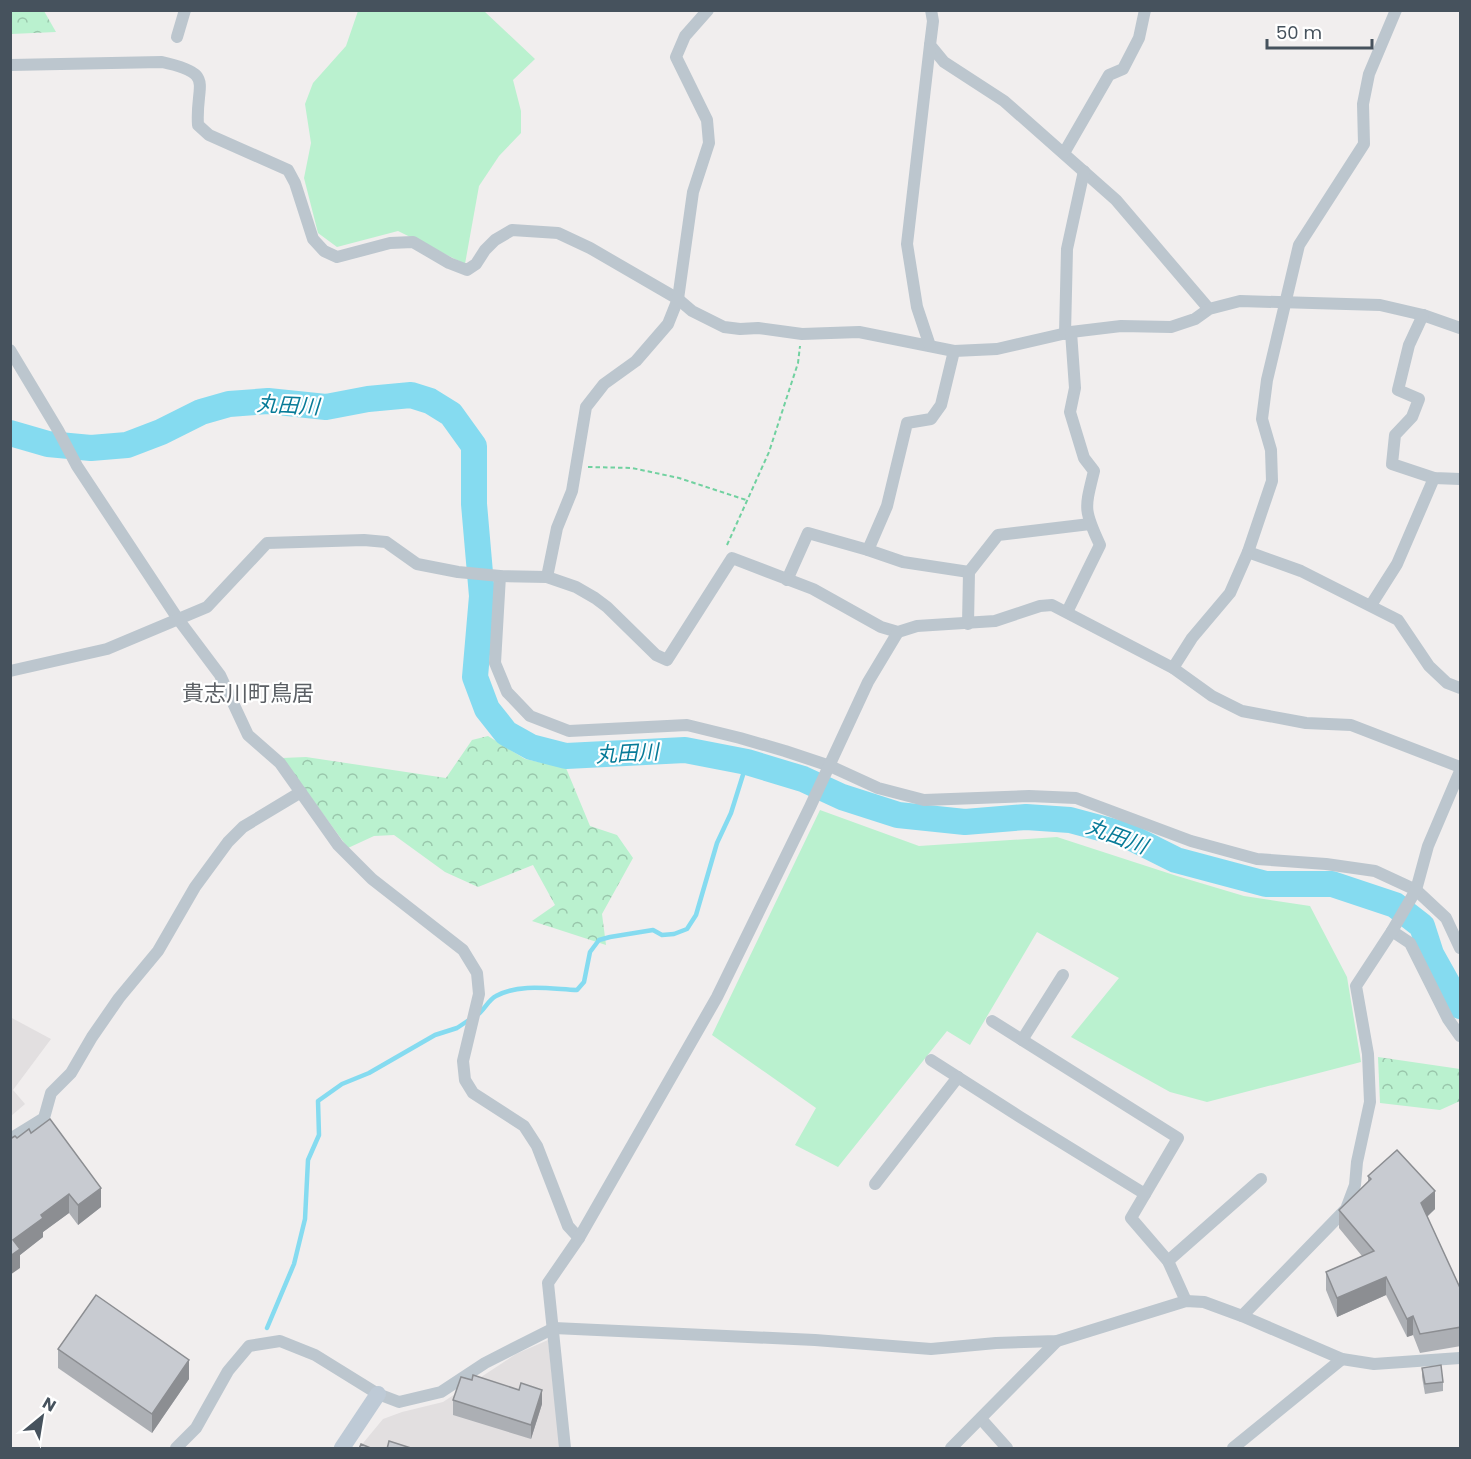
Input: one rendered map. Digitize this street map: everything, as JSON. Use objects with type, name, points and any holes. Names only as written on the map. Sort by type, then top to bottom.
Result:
[{"type":"street","points":[[177,37],[185,10]]},
{"type":"street","points":[[547,577],[557,528],[572,491],[586,407],[604,384],[636,361],[668,324],[678,299],[693,192],[709,142],[707,120],[676,57],[685,36],[708,10]]},
{"type":"street","points":[[930,10],[933,21],[907,244],[917,307],[930,346]]},
{"type":"street","points":[[1064,153],[1109,75],[1123,69],[1140,38],[1145,10]]},
{"type":"street","points":[[1173,668],[1192,638],[1230,593],[1248,552],[1272,482],[1271,450],[1262,419],[1268,380],[1299,245],[1364,144],[1363,104],[1369,74],[1396,10]]},
{"type":"street","points":[[930,45],[944,62],[1004,101],[1116,200],[1209,309]]},
{"type":"street","points":[[10,66],[162,62],[186,67],[198,76],[201,89],[197,114],[198,125],[209,135],[288,170],[313,239],[324,251],[337,257],[390,243],[414,242],[467,270],[476,264],[495,240],[512,230],[558,233],[590,248],[678,299],[692,311],[724,327],[758,328],[802,334],[859,332],[954,351],[997,349],[1068,333],[1121,326],[1171,327],[1195,319],[1209,309],[1240,301],[1380,305],[1424,315],[1461,328]]},
{"type":"street","points":[[1067,612],[1100,544],[1090,524],[1085,506],[1094,471],[1084,458],[1071,412],[1075,388],[1068,333],[1068,249],[1084,171]]},
{"type":"street","points":[[1424,315],[1409,345],[1398,390],[1419,399],[1412,417],[1395,435],[1392,464],[1434,478],[1461,479]]},
{"type":"street","points":[[10,351],[77,466],[178,619],[220,675],[248,735],[280,763],[338,845],[372,879],[464,950],[477,973],[479,994],[463,1062],[465,1080],[473,1093],[524,1126],[537,1146],[568,1226],[579,1238]]},
{"type":"street","points":[[868,550],[887,506],[907,423],[931,419],[940,405],[954,351]]},
{"type":"street","points":[[1371,605],[1397,564],[1434,478]]},
{"type":"street","points":[[968,624],[969,572],[998,535],[1090,524]]},
{"type":"street","points":[[787,580],[808,533],[903,562],[969,572]]},
{"type":"street","points":[[10,671],[107,650],[207,607],[267,543],[364,540],[386,542],[417,564],[458,572],[547,577],[576,587],[607,607],[656,656],[667,660],[732,558],[813,589],[881,627],[898,632],[917,626],[994,621],[1040,606],[1052,605],[1173,668],[1212,696],[1242,711],[1306,723],[1351,725],[1461,769],[1428,846],[1416,890],[1356,986],[1368,1054],[1370,1102],[1357,1162],[1355,1185],[1346,1209],[1242,1316]]},
{"type":"street","points":[[1248,552],[1301,571],[1398,620],[1429,666],[1448,683],[1461,688]]},
{"type":"street","points":[[500,576],[495,663],[507,692],[531,716],[569,731],[687,725],[740,738],[830,766],[879,788],[924,800],[1029,796],[1076,798],[1191,840],[1257,859],[1326,864],[1375,871],[1416,890],[1446,918],[1461,948]]},
{"type":"street","points":[[566,1449],[548,1283],[579,1238],[717,997],[830,766],[868,682],[898,632]]},
{"type":"street","points":[[10,1139],[44,1118],[51,1093],[71,1073],[119,998],[158,951],[195,887],[228,842],[243,827],[301,792]]},
{"type":"street","points":[[1392,931],[1410,943],[1448,1019],[1461,1036]]},
{"type":"street","points":[[1022,1040],[1063,975]]},
{"type":"street","points":[[992,1021],[1178,1138],[1131,1218],[1168,1262],[1186,1301]]},
{"type":"street","points":[[931,1060],[1145,1194]]},
{"type":"street","points":[[875,1184],[958,1077]]},
{"type":"street","points":[[1168,1262],[1262,1179]]},
{"type":"street","points":[[176,1449],[196,1428],[228,1371],[249,1346],[280,1341],[315,1355],[378,1394],[399,1402],[441,1392],[485,1363],[554,1328],[815,1340],[931,1349],[996,1343],[1057,1341],[1186,1301],[1204,1302],[1242,1316],[1342,1359],[1374,1364],[1461,1358]]},
{"type":"street","points":[[951,1449],[982,1420],[1057,1341]]},
{"type":"street","points":[[1233,1449],[1342,1359]]},
{"type":"street","points":[[342,1449],[378,1394]]},
{"type":"street","points":[[982,1420],[1007,1449]]},
{"type":"path","points":[[732,558],[725,550],[772,441],[798,363],[802,334]]},
{"type":"path","points":[[576,466],[632,468],[679,478],[747,500]]},
{"type":"shaded area","points":[[10,1017],[51,1039],[13,1090],[25,1104],[11,1116]]},
{"type":"shaded area","points":[[548,1340],[560,1448],[359,1448],[383,1419],[443,1402],[516,1354]]},
{"type":"green space","points":[[11,10],[44,11],[56,32],[11,34]]},
{"type":"green space","points":[[358,11],[484,11],[535,59],[513,80],[521,111],[521,133],[499,156],[479,186],[465,264],[398,231],[337,247],[318,233],[304,178],[311,143],[305,104],[313,83],[346,46]]},
{"type":"green space","points":[[488,736],[525,759],[566,768],[590,826],[617,835],[633,858],[602,914],[606,945],[532,921],[555,905],[533,865],[478,887],[445,872],[394,835],[374,836],[348,848],[282,758],[306,757],[446,778],[472,740]]},
{"type":"green space","points":[[820,810],[919,846],[1057,837],[1244,896],[1310,906],[1347,977],[1361,1062],[1207,1102],[1170,1092],[1071,1037],[1119,978],[1037,932],[970,1045],[947,1031],[838,1167],[795,1145],[816,1108],[712,1035]]},
{"type":"green space","points":[[1378,1057],[1460,1069],[1460,1101],[1440,1110],[1380,1103]]},
{"type":"building","points":[[50,1119],[101,1188],[78,1205],[69,1194],[41,1215],[43,1218],[13,1240],[20,1249],[10,1256],[10,1139],[15,1136],[17,1138],[29,1129],[31,1133]]},
{"type":"building","points":[[1397,1150],[1435,1191],[1421,1203],[1461,1290],[1461,1327],[1420,1334],[1413,1316],[1407,1319],[1386,1277],[1337,1298],[1326,1272],[1374,1251],[1339,1210],[1371,1179],[1368,1176]]},
{"type":"building","points":[[96,1295],[189,1360],[152,1414],[58,1349]]},
{"type":"building","points":[[1441,1365],[1443,1382],[1425,1384],[1422,1368]]},
{"type":"building","points":[[473,1375],[519,1390],[521,1383],[542,1390],[531,1425],[453,1400],[461,1377],[472,1380]]},
{"type":"building","points":[[389,1441],[414,1449],[387,1449]]},
{"type":"building","points":[[361,1444],[373,1449],[359,1449]]},
{"type":"waterway","name":"丸田川","points":[[10,433],[48,444],[91,448],[127,445],[161,432],[201,412],[229,404],[268,401],[326,407],[368,399],[411,395],[430,401],[451,414],[474,446],[474,504],[482,596],[475,677],[487,709],[506,733],[531,747],[566,756],[685,750],[747,762],[803,779],[842,797],[898,815],[965,822],[1026,817],[1070,820],[1126,835],[1176,860],[1266,884],[1332,884],[1395,905],[1422,926],[1431,954],[1460,1006]]},
{"type":"waterway","points":[[476,1016],[493,998],[515,989],[577,990],[584,982],[590,952],[599,940],[653,930],[662,935],[674,934],[687,929],[696,915],[717,843],[731,813],[747,762]]},
{"type":"waterway","points":[[267,1328],[294,1264],[305,1219],[308,1160],[319,1135],[318,1101],[342,1084],[369,1073],[435,1035],[457,1028],[469,1020]]},
{"type":"district","name":"貴志川町鳥居","points":[[248,693]]}]
